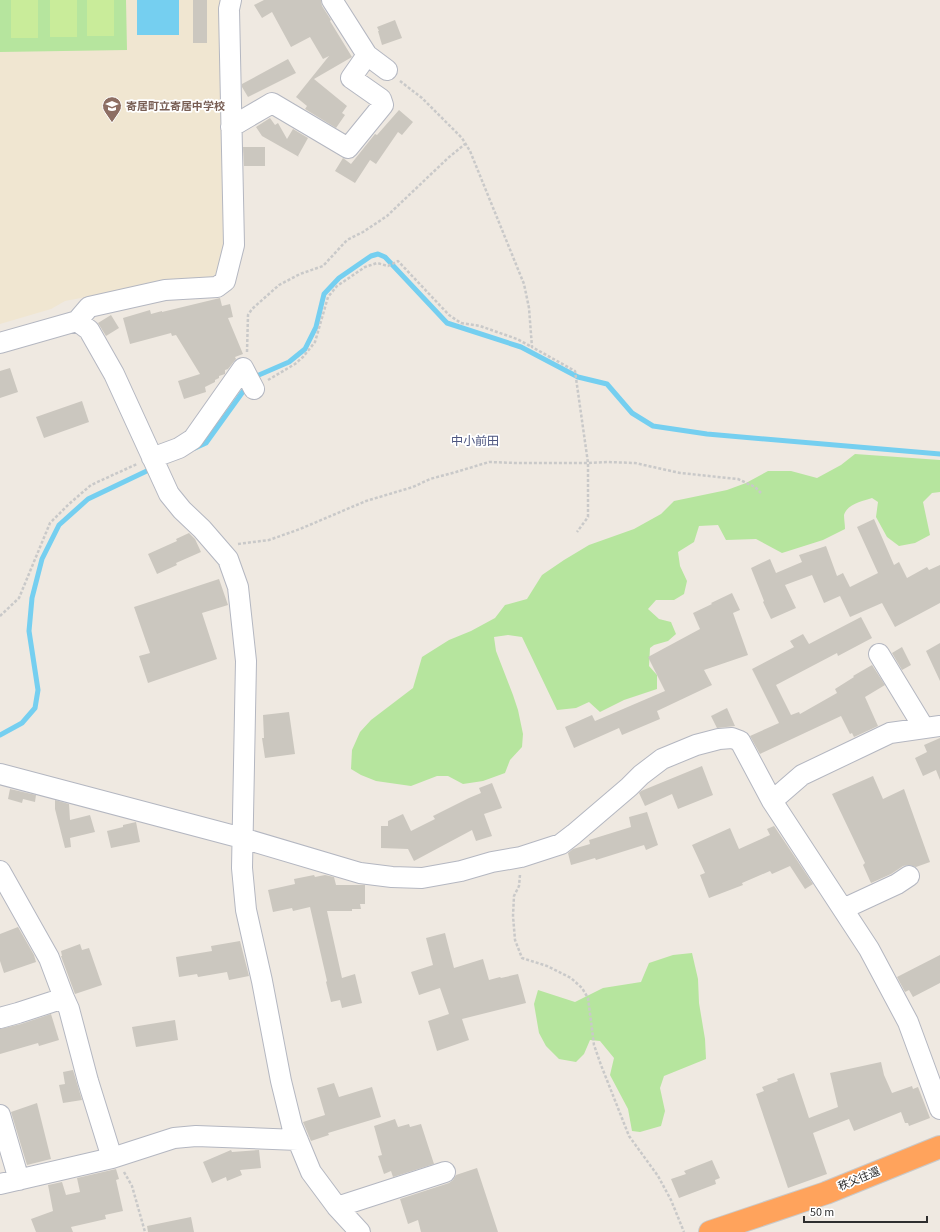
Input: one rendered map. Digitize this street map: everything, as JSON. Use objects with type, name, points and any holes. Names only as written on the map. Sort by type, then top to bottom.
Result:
[{"type":"highway","name":"秩父往還","points":[[710,1232],[826,1193],[940,1147]]},
{"type":"street","points":[[0,343],[77,321],[89,307],[165,290],[217,287],[225,281],[234,245],[228,9],[231,0]]},
{"type":"street","points":[[332,0],[367,55],[387,70]]},
{"type":"street","points":[[231,127],[272,103],[348,148],[383,105],[381,99],[351,78],[367,55]]},
{"type":"street","points":[[77,321],[89,330],[114,374],[169,494],[228,559],[238,587],[246,661],[242,838],[242,868],[246,910],[262,981],[281,1081],[292,1126],[311,1172],[337,1207],[360,1232]]},
{"type":"street","points":[[152,458],[179,448],[193,439],[243,368],[254,389]]},
{"type":"street","points":[[772,801],[802,775],[838,757],[890,733],[932,727],[879,654]]},
{"type":"street","points":[[0,774],[242,838],[360,873],[392,877],[422,878],[461,871],[492,862],[521,857],[561,844],[629,787],[641,775],[662,759],[696,745],[718,739],[732,738],[740,741],[772,801],[868,948],[935,1074],[940,1109]]},
{"type":"street","points":[[0,870],[49,958],[69,1009],[88,1081],[114,1157]]},
{"type":"street","points":[[843,909],[897,884],[910,876]]},
{"type":"street","points":[[0,1018],[64,998]]},
{"type":"street","points":[[0,1115],[9,1182],[114,1157],[174,1138],[196,1136],[298,1140]]},
{"type":"street","points":[[337,1207],[445,1172]]},
{"type":"path","points":[[387,70],[422,98],[462,138],[470,152],[524,284],[529,308],[532,347]]},
{"type":"path","points":[[243,368],[246,362],[248,341],[248,315],[252,308],[279,285],[300,274],[323,266],[347,240],[364,232],[387,216],[448,158],[465,144]]},
{"type":"path","points":[[254,389],[295,364],[303,357],[315,342],[328,296],[337,286],[366,267],[377,263],[388,266],[398,261],[449,315],[461,323],[480,326],[517,338],[575,371],[588,463],[588,517],[577,532]]},
{"type":"path","points":[[0,616],[19,598],[50,523],[64,508],[91,485],[152,458]]},
{"type":"path","points":[[214,543],[240,544],[269,540],[300,529],[366,501],[413,487],[430,479],[489,462],[635,463],[680,473],[738,479],[756,487],[762,493]]},
{"type":"path","points":[[521,857],[519,886],[514,896],[513,916],[515,940],[522,958],[547,966],[571,978],[582,988],[588,998],[594,1045],[629,1136],[658,1176],[671,1200],[684,1232]]},
{"type":"path","points":[[114,1157],[132,1186],[145,1232]]},
{"type":"shaded area","name":"寄居町立寄居中学校","points":[[0,0],[222,0],[226,247],[221,271],[214,279],[165,282],[65,301],[51,309],[0,324]]},
{"type":"green space","points":[[0,0],[126,0],[127,50],[0,52]]},
{"type":"green space","points":[[11,0],[38,0],[38,38],[11,38]]},
{"type":"green space","points":[[50,0],[77,0],[77,37],[50,37]]},
{"type":"green space","points":[[87,0],[114,0],[114,36],[87,36]]},
{"type":"green space","points":[[855,454],[940,460],[940,492],[932,493],[923,502],[930,535],[915,543],[899,546],[887,537],[876,517],[878,502],[872,498],[848,508],[844,515],[845,529],[823,540],[782,553],[756,539],[726,540],[718,525],[699,526],[694,542],[678,552],[680,566],[687,581],[684,594],[674,600],[656,600],[648,609],[659,619],[671,622],[676,634],[668,641],[654,645],[650,648],[649,666],[657,675],[657,689],[624,700],[600,712],[589,702],[576,708],[557,710],[522,637],[508,635],[494,637],[496,651],[518,710],[523,734],[522,747],[510,760],[505,773],[483,781],[463,784],[448,776],[437,776],[411,786],[376,781],[351,769],[352,750],[360,732],[371,720],[413,688],[422,657],[449,640],[471,631],[495,618],[505,605],[527,599],[542,575],[564,560],[589,545],[634,529],[661,514],[674,501],[727,490],[746,483],[768,471],[791,471],[817,478],[841,465]]},
{"type":"green space","points":[[692,953],[698,979],[699,1003],[705,1039],[706,1059],[664,1076],[660,1088],[665,1111],[661,1126],[640,1132],[632,1131],[628,1109],[610,1075],[614,1058],[600,1041],[590,1040],[584,1054],[576,1062],[559,1059],[546,1046],[539,1033],[534,1004],[538,990],[575,1002],[603,988],[641,982],[649,963],[673,955]]},
{"type":"water","points":[[137,0],[179,0],[179,35],[137,35]]},
{"type":"building","points":[[193,0],[207,0],[207,43],[193,43]]},
{"type":"building","points":[[264,0],[321,0],[322,6],[331,20],[330,21],[352,57],[314,79],[347,106],[342,113],[345,115],[336,128],[305,109],[307,106],[296,97],[329,56],[323,59],[310,37],[291,47],[272,12],[262,18],[254,5]]},
{"type":"building","points":[[395,20],[402,38],[382,45],[377,27]]},
{"type":"building","points":[[288,59],[296,73],[248,97],[242,87],[242,84]]},
{"type":"building","points":[[399,110],[413,122],[402,135],[398,132],[376,164],[370,160],[355,183],[335,171],[343,158],[351,164],[375,134],[377,135]]},
{"type":"building","points":[[270,118],[275,125],[278,123],[287,139],[293,129],[308,138],[298,156],[299,157],[262,136],[256,127]]},
{"type":"building","points":[[243,147],[265,147],[265,166],[244,166]]},
{"type":"building","points":[[220,298],[222,306],[230,304],[233,317],[228,318],[243,354],[235,357],[236,359],[228,369],[225,370],[225,374],[219,376],[215,382],[205,387],[206,392],[184,399],[178,381],[200,374],[176,335],[172,336],[171,333],[130,344],[123,318],[150,310],[151,314]]},
{"type":"building","points":[[111,315],[119,328],[106,336],[98,323]]},
{"type":"building","points":[[10,368],[18,392],[0,398],[0,371]]},
{"type":"building","points":[[82,401],[89,422],[44,438],[36,417]]},
{"type":"building","points":[[874,519],[894,565],[899,562],[907,578],[927,567],[929,570],[940,565],[940,603],[895,627],[882,603],[850,617],[840,596],[824,603],[812,575],[785,585],[796,608],[771,619],[763,602],[764,601],[751,568],[770,559],[776,573],[802,562],[799,555],[826,546],[837,576],[843,573],[850,587],[878,573],[857,527]]},
{"type":"building","points":[[189,533],[195,539],[201,552],[176,563],[177,565],[157,574],[148,554],[177,541],[176,539]]},
{"type":"building","points":[[219,579],[228,605],[202,613],[217,659],[148,683],[139,656],[150,653],[134,607]]},
{"type":"building","points":[[732,593],[740,610],[733,613],[748,655],[704,670],[712,685],[657,711],[660,719],[622,735],[619,728],[574,748],[565,727],[592,715],[595,721],[665,691],[648,657],[700,629],[693,613]]},
{"type":"building","points":[[861,617],[872,638],[838,656],[837,653],[776,685],[791,715],[799,712],[800,714],[837,693],[835,689],[872,665],[885,685],[865,697],[878,726],[854,737],[852,733],[850,734],[841,716],[760,754],[750,736],[779,723],[752,669],[794,647],[790,641],[803,634],[809,644]]},
{"type":"building","points":[[940,643],[940,681],[926,651]]},
{"type":"building","points":[[902,647],[911,665],[902,670],[892,653]]},
{"type":"building","points":[[727,708],[735,726],[717,728],[711,716]]},
{"type":"building","points":[[289,712],[295,754],[265,758],[262,738],[264,738],[263,715]]},
{"type":"building","points":[[940,738],[940,780],[936,770],[923,776],[915,758],[927,752],[924,745]]},
{"type":"building","points":[[702,766],[713,795],[678,809],[672,794],[645,806],[639,793],[641,791]]},
{"type":"building","points":[[873,776],[883,799],[904,789],[930,862],[916,867],[909,865],[903,866],[891,874],[871,883],[863,865],[865,863],[832,794]]},
{"type":"building","points":[[492,783],[502,808],[484,814],[492,836],[476,841],[472,830],[414,861],[408,849],[381,848],[381,826],[388,826],[388,821],[403,814],[411,831],[435,819],[433,816],[481,793],[479,788]]},
{"type":"building","points":[[10,789],[36,795],[35,802],[23,799],[22,803],[8,799]]},
{"type":"building","points":[[55,800],[69,804],[70,820],[90,815],[95,832],[70,838],[71,847],[65,848],[55,809]]},
{"type":"building","points":[[647,812],[658,845],[646,850],[644,845],[596,860],[595,858],[571,865],[568,853],[573,849],[590,844],[589,840],[631,827],[629,817]]},
{"type":"building","points":[[136,822],[140,842],[111,848],[107,831]]},
{"type":"building","points":[[774,826],[813,884],[805,889],[790,866],[772,874],[770,871],[742,883],[743,885],[709,898],[700,875],[705,873],[692,845],[730,828],[739,849],[770,835],[767,829]]},
{"type":"building","points":[[314,875],[315,877],[325,875],[334,877],[336,885],[365,885],[365,904],[360,904],[361,909],[352,909],[352,911],[327,911],[342,978],[355,974],[362,1003],[342,1008],[340,1000],[331,1002],[310,907],[293,911],[292,908],[273,912],[268,890],[295,884],[294,879]]},
{"type":"building","points":[[18,927],[34,955],[36,962],[4,973],[0,961],[0,934]]},
{"type":"building","points":[[445,933],[454,968],[483,959],[489,980],[518,974],[526,1003],[462,1019],[469,1040],[437,1051],[428,1021],[449,1014],[440,988],[419,995],[411,972],[433,965],[426,938]]},
{"type":"building","points":[[240,941],[249,976],[229,980],[227,972],[198,977],[197,974],[179,977],[176,957],[212,951],[211,946]]},
{"type":"building","points":[[80,944],[82,950],[89,948],[102,985],[75,994],[61,956],[61,951]]},
{"type":"building","points":[[940,955],[940,983],[913,997],[909,990],[905,992],[897,977]]},
{"type":"building","points":[[51,1014],[59,1040],[39,1046],[38,1043],[0,1054],[0,1029]]},
{"type":"building","points":[[175,1020],[178,1040],[136,1047],[132,1027]]},
{"type":"building","points":[[881,1062],[884,1075],[892,1093],[912,1086],[913,1089],[918,1087],[930,1118],[909,1126],[908,1123],[905,1123],[901,1112],[854,1131],[849,1119],[813,1133],[827,1174],[788,1188],[756,1094],[764,1091],[762,1087],[778,1081],[777,1079],[794,1073],[809,1118],[838,1107],[830,1073]]},
{"type":"building","points":[[73,1070],[82,1100],[63,1103],[59,1085],[65,1084],[63,1072]]},
{"type":"building","points":[[334,1083],[339,1097],[372,1087],[381,1117],[328,1133],[329,1135],[311,1141],[303,1122],[325,1115],[317,1088]]},
{"type":"building","points":[[37,1103],[51,1159],[27,1165],[11,1112]]},
{"type":"building","points":[[395,1119],[398,1127],[409,1124],[410,1127],[421,1124],[434,1164],[393,1177],[391,1171],[384,1174],[378,1156],[382,1155],[374,1126]]},
{"type":"building","points":[[231,1150],[232,1152],[259,1150],[261,1168],[240,1170],[242,1175],[227,1181],[226,1177],[212,1183],[203,1162]]},
{"type":"building","points":[[712,1160],[720,1178],[715,1180],[716,1184],[679,1198],[671,1179],[686,1174],[684,1171]]},
{"type":"building","points":[[477,1168],[498,1232],[421,1232],[418,1220],[408,1224],[400,1199],[449,1183],[456,1175]]},
{"type":"building","points":[[116,1169],[119,1179],[116,1180],[123,1211],[105,1215],[106,1219],[71,1227],[73,1232],[36,1232],[31,1219],[53,1211],[48,1185],[62,1182],[66,1195],[80,1192],[77,1178]]},
{"type":"building","points":[[191,1217],[194,1232],[148,1232],[147,1226]]},
{"type":"waterway","points":[[252,378],[289,362],[305,349],[316,327],[324,294],[339,278],[371,256],[378,254],[385,257],[447,323],[521,347],[578,377],[607,384],[632,413],[653,426],[707,434],[940,454]]},
{"type":"waterway","points":[[195,448],[206,443],[247,386]]},
{"type":"waterway","points":[[0,735],[22,723],[35,708],[38,690],[29,631],[32,598],[42,559],[59,525],[88,499],[153,468]]},
{"type":"place","name":"寄居町立寄居中学校","points":[[112,123]]},
{"type":"district","name":"中小前田","points":[[475,441]]}]
